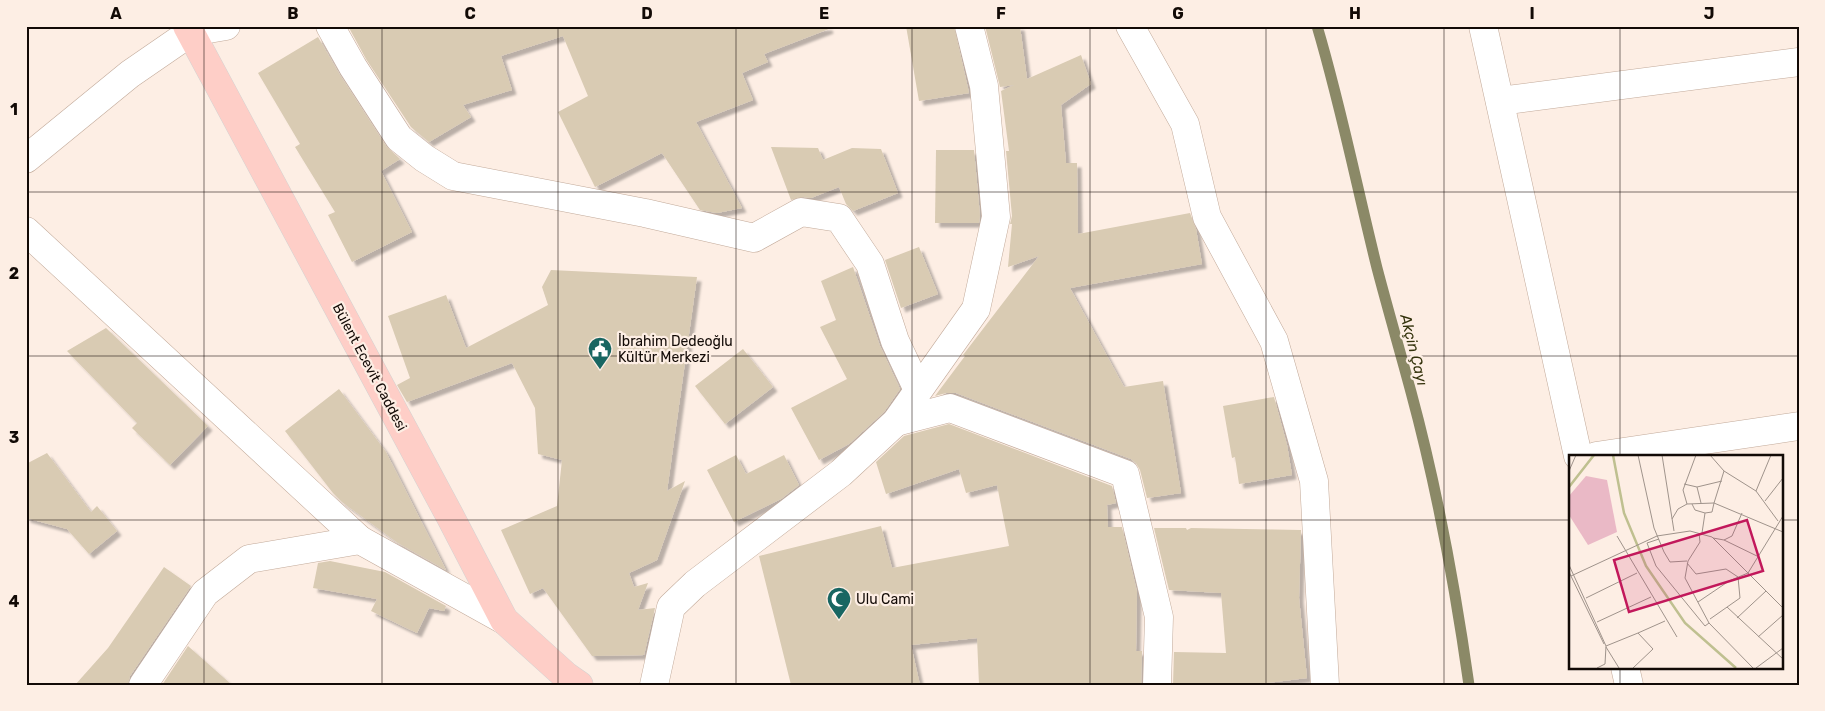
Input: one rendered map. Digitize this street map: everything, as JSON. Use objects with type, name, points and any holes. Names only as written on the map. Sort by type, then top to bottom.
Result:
[{"type":"main road","name":"Bülent Ecevit Caddesi","points":[[189,29],[504,620],[566,676],[579,685]]},
{"type":"street","points":[[26,159],[130,74],[189,29],[226,26]]},
{"type":"street","points":[[330,26],[363,83],[400,138],[424,158],[452,176],[645,213],[754,238],[801,212],[839,218],[870,264],[895,341],[918,390]]},
{"type":"street","points":[[654,685],[671,607],[695,584],[841,473],[896,422],[976,309],[996,217],[984,86],[969,26]]},
{"type":"street","points":[[1130,26],[1185,124],[1206,217],[1274,341],[1314,481],[1325,685]]},
{"type":"street","points":[[1483,26],[1578,455]]},
{"type":"street","points":[[1500,101],[1799,62]]},
{"type":"street","points":[[26,231],[360,540],[504,620]]},
{"type":"street","points":[[896,422],[950,408],[1125,474],[1159,618],[1157,685]]},
{"type":"street","points":[[1603,455],[1799,426]]},
{"type":"street","points":[[143,685],[205,593],[249,559],[360,540]]},
{"type":"street","points":[[1625,668],[1629,685]]},
{"type":"building","points":[[348,26],[828,26],[829,29],[764,54],[768,62],[742,73],[753,100],[696,122],[742,208],[717,213],[700,210],[662,153],[595,187],[558,112],[588,96],[563,36],[501,56],[512,90],[463,105],[471,117],[429,142],[411,127],[366,59]]},
{"type":"building","points":[[906,26],[954,26],[969,93],[919,101]]},
{"type":"building","points":[[985,26],[1020,26],[1027,79],[1081,55],[1091,84],[1061,105],[1066,163],[1077,163],[1078,234],[1190,213],[1196,229],[1202,264],[1070,288],[1124,387],[1163,381],[1181,493],[1147,498],[1140,470],[1131,459],[956,393],[935,396],[965,356],[963,355],[1039,256],[1008,267],[1012,216],[1006,151],[1009,151],[1001,91],[1014,85],[1000,87]]},
{"type":"building","points":[[318,37],[386,146],[400,159],[381,171],[412,232],[352,262],[328,215],[335,212],[295,147],[300,144],[258,73]]},
{"type":"building","points":[[771,147],[818,148],[823,160],[852,148],[881,149],[898,193],[853,211],[846,204],[839,187],[811,198],[803,197],[791,200]]},
{"type":"building","points":[[936,150],[974,150],[979,223],[935,223]]},
{"type":"building","points":[[919,247],[938,294],[901,308],[885,260]]},
{"type":"building","points":[[853,267],[880,346],[900,389],[884,412],[849,444],[819,460],[791,408],[847,379],[820,327],[836,320],[821,281]]},
{"type":"building","points":[[551,270],[697,277],[667,491],[685,481],[657,560],[629,573],[634,587],[648,583],[638,610],[655,608],[644,655],[592,656],[543,588],[530,594],[501,530],[557,506],[562,460],[538,454],[535,408],[512,363],[407,402],[397,385],[410,378],[388,316],[446,295],[466,348],[548,305],[542,287]]},
{"type":"building","points":[[106,328],[208,426],[170,465],[132,428],[137,423],[67,351]]},
{"type":"building","points":[[743,349],[773,387],[725,424],[695,386]]},
{"type":"building","points":[[339,389],[386,452],[446,570],[398,543],[342,502],[285,431]]},
{"type":"building","points":[[1274,397],[1287,445],[1292,475],[1239,484],[1235,457],[1232,458],[1223,406]]},
{"type":"building","points":[[949,424],[1112,486],[1116,503],[1107,505],[1108,527],[1122,527],[1137,592],[1136,651],[1142,651],[1141,685],[979,685],[977,638],[911,645],[920,685],[791,685],[759,556],[881,526],[892,568],[1009,546],[997,485],[966,493],[959,469],[886,494],[876,462],[904,436]]},
{"type":"building","points":[[47,453],[91,512],[97,506],[117,531],[89,554],[67,529],[26,518],[26,464]]},
{"type":"building","points":[[736,455],[746,474],[784,455],[799,485],[781,499],[734,522],[707,470]]},
{"type":"building","points":[[1154,528],[1186,528],[1187,530],[1191,528],[1301,530],[1299,598],[1307,678],[1250,685],[1173,685],[1174,652],[1226,653],[1221,593],[1169,590]]},
{"type":"building","points":[[330,561],[385,572],[446,606],[444,611],[429,608],[417,633],[371,611],[377,599],[313,588],[318,563]]},
{"type":"building","points":[[164,567],[191,586],[130,676],[128,685],[75,685],[108,648]]},
{"type":"building","points":[[188,646],[232,685],[162,685]]},
{"type":"waterway","name":"Akçin Çayı","points":[[1317,26],[1326,56],[1377,268],[1429,464],[1458,611],[1469,685]]},
{"type":"place","name":"İbrahim Dedeoğlu Kültür Merkezi","points":[[600,370]]},
{"type":"place","name":"Ulu Cami","points":[[839,620]]}]
